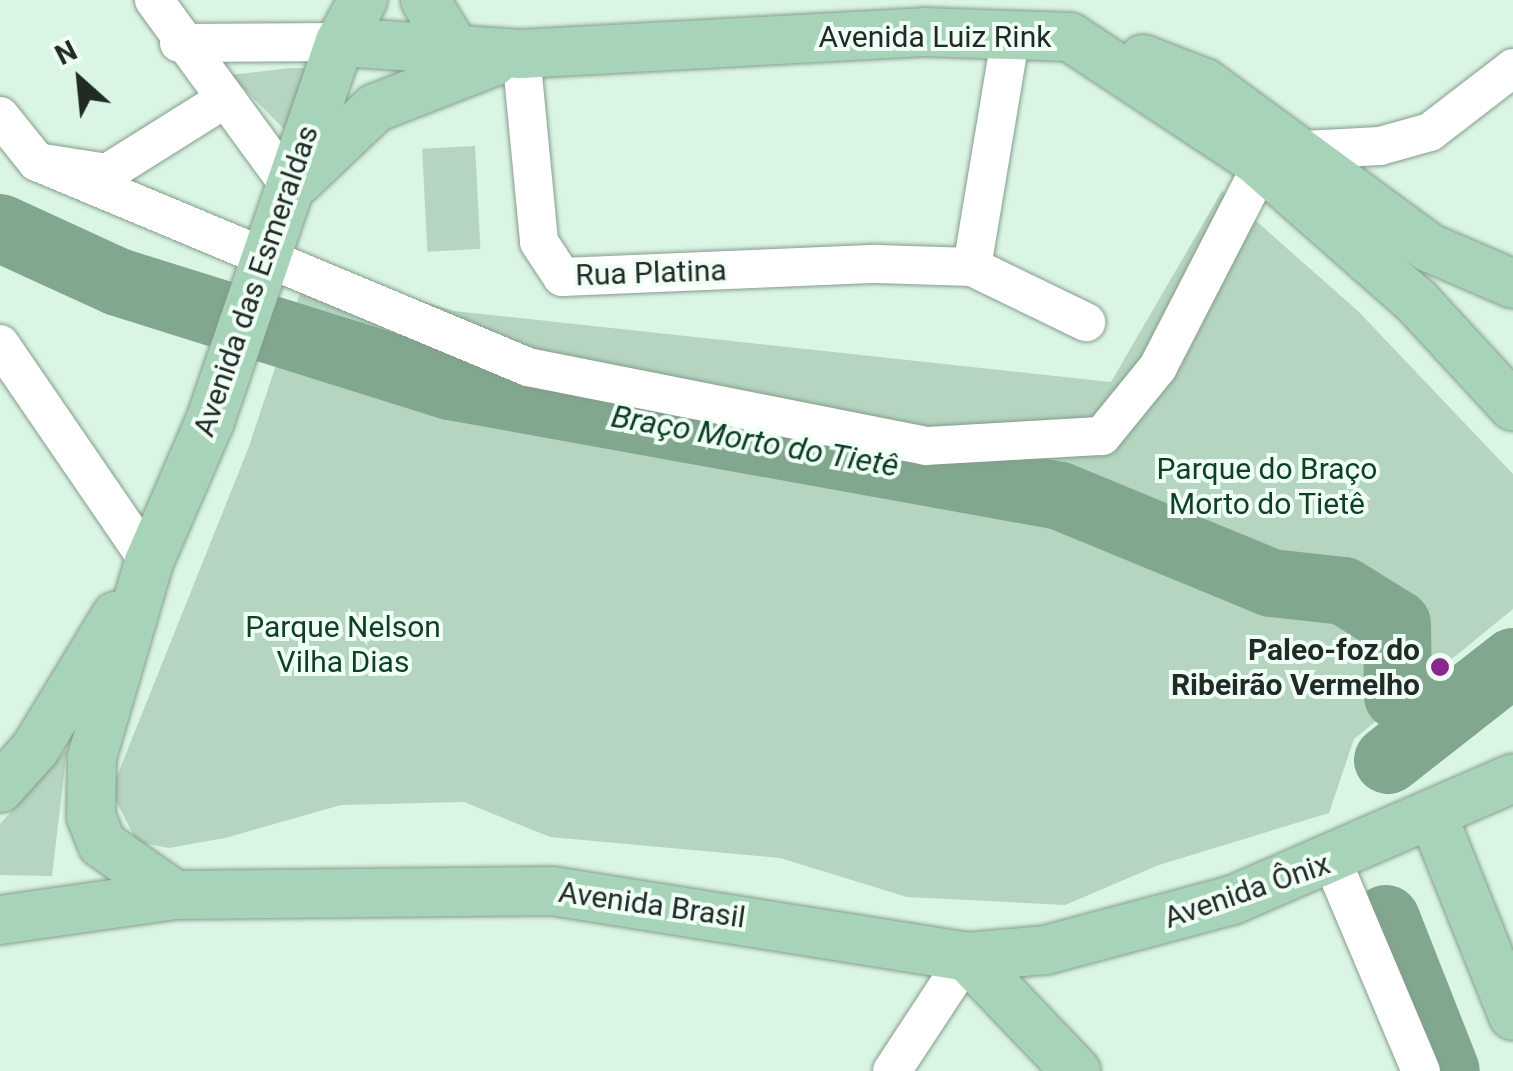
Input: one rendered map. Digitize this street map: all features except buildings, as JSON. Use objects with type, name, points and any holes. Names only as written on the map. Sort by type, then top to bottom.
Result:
[{"type":"main road","name":"Avenida das Esmeraldas","points":[[148,562],[210,421],[340,42],[363,0]]},
{"type":"main road","points":[[425,0],[455,50]]},
{"type":"main road","name":"Avenida Luiz Rink","points":[[340,42],[521,54],[1010,34],[1070,36],[1205,83],[1283,158]]},
{"type":"main road","points":[[287,190],[375,108],[521,54]]},
{"type":"main road","points":[[1283,158],[1430,248],[1513,284]]},
{"type":"main road","points":[[1283,158],[1513,406]]},
{"type":"main road","points":[[0,788],[35,749],[148,562]]},
{"type":"main road","points":[[148,562],[92,757],[90,805],[93,828],[116,860],[175,895]]},
{"type":"main road","name":"Avenida Ônix","points":[[967,956],[1046,950],[1144,926],[1333,863],[1434,819],[1513,778]]},
{"type":"main road","points":[[1434,819],[1513,1016]]},
{"type":"main road","name":"Avenida Brasil","points":[[0,920],[175,895],[552,891],[967,956]]},
{"type":"main road","points":[[967,956],[1076,1071]]},
{"type":"street","points":[[154,0],[178,43],[287,190]]},
{"type":"street","points":[[972,268],[1010,34]]},
{"type":"street","points":[[178,43],[340,42]]},
{"type":"street","name":"Rua Platina","points":[[521,54],[539,242],[562,277],[876,264],[972,268],[1086,322]]},
{"type":"street","points":[[0,116],[37,162],[263,262],[528,367],[926,446],[1102,436],[1158,368],[1283,158],[1419,136],[1463,113],[1513,68]]},
{"type":"street","points":[[37,162],[107,173],[222,101]]},
{"type":"street","points":[[0,344],[148,562]]},
{"type":"street","points":[[1333,863],[1420,1071]]},
{"type":"street","points":[[892,1071],[967,956]]},
{"type":"green space","points":[[314,68],[287,132],[230,75]]},
{"type":"green space","points":[[475,146],[480,249],[427,252],[422,149]]},
{"type":"green space","points":[[1222,191],[1358,311],[1513,474],[1513,609],[1354,739],[1329,813],[1159,865],[1065,905],[907,897],[780,858],[550,837],[464,802],[341,805],[225,838],[169,848],[137,842],[111,791],[248,449],[309,266],[454,311],[1111,382]]},
{"type":"green space","points":[[67,749],[52,876],[0,875],[0,824]]},
{"type":"waterway","name":"Braço Morto do Tietê","points":[[0,228],[118,282],[450,386],[1060,496],[1271,583],[1344,591],[1397,624],[1398,696],[1435,716]]},
{"type":"waterway","points":[[1388,760],[1513,662]]},
{"type":"waterway","points":[[1386,919],[1446,1071]]},
{"type":"place","name":"Paleo-foz do Ribeirão Vermelho","points":[[1440,667]]},
{"type":"park label","name":"Parque do Braço Morto do Tietê","points":[[1267,486]]},
{"type":"park label","name":"Parque Nelson Vilha Dias","points":[[343,644]]}]
